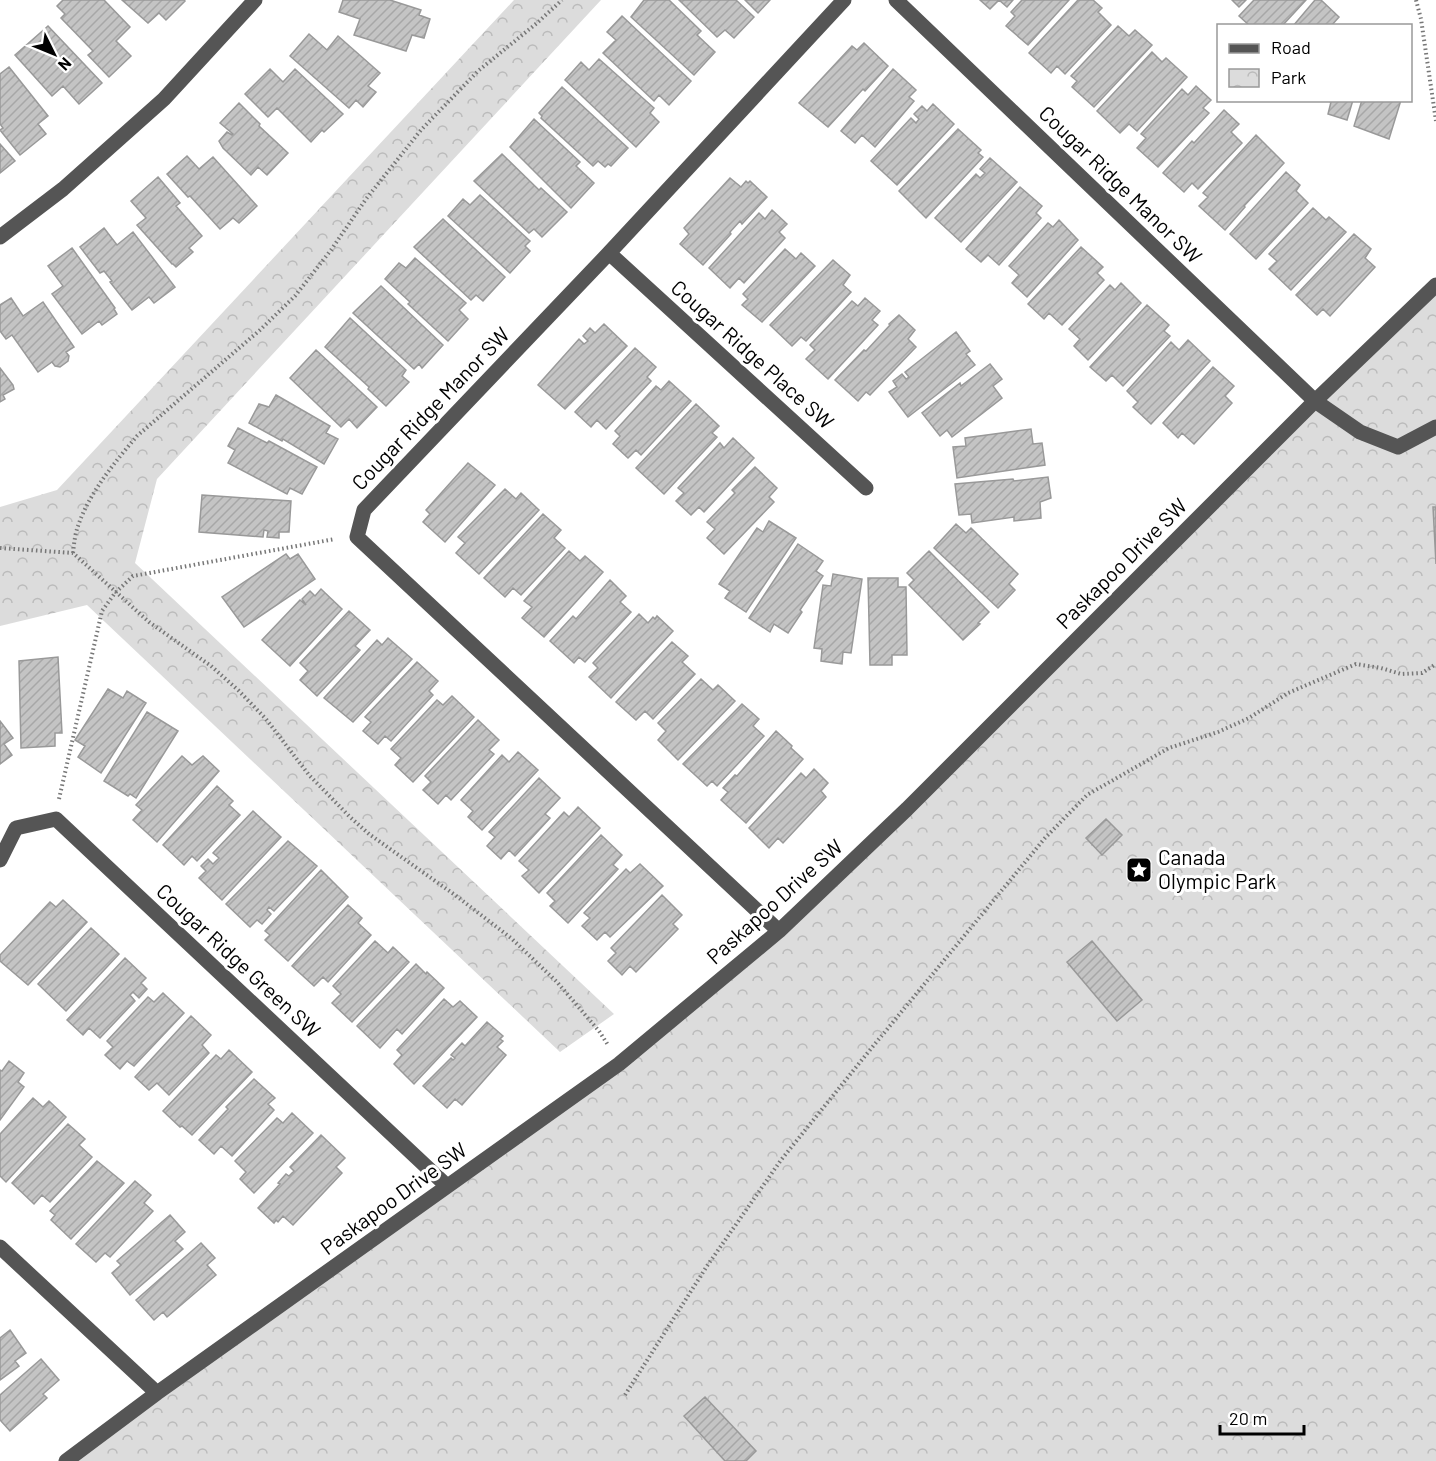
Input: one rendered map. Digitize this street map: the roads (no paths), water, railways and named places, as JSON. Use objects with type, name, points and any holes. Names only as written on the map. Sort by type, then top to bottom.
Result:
[{"type":"street","points":[[0,237],[63,189],[164,99],[255,0]]},
{"type":"street","name":"Cougar Ridge Manor SW","points":[[779,931],[357,537],[364,510],[609,253],[844,0]]},
{"type":"street","name":"Cougar Ridge Manor SW","points":[[896,0],[1316,401],[1360,432],[1398,447],[1436,427]]},
{"type":"street","name":"Cougar Ridge Place SW","points":[[609,253],[866,488]]},
{"type":"street","name":"Paskapoo Drive SW","points":[[66,1461],[157,1393],[619,1064],[779,931],[907,809],[1316,401],[1436,285]]},
{"type":"street","name":"Cougar Ridge Green SW","points":[[0,860],[16,828],[56,819],[447,1186]]},
{"type":"street","points":[[0,1247],[157,1393]]},
{"type":"place","name":"Canada Olympic Park","points":[[1139,870]]}]
